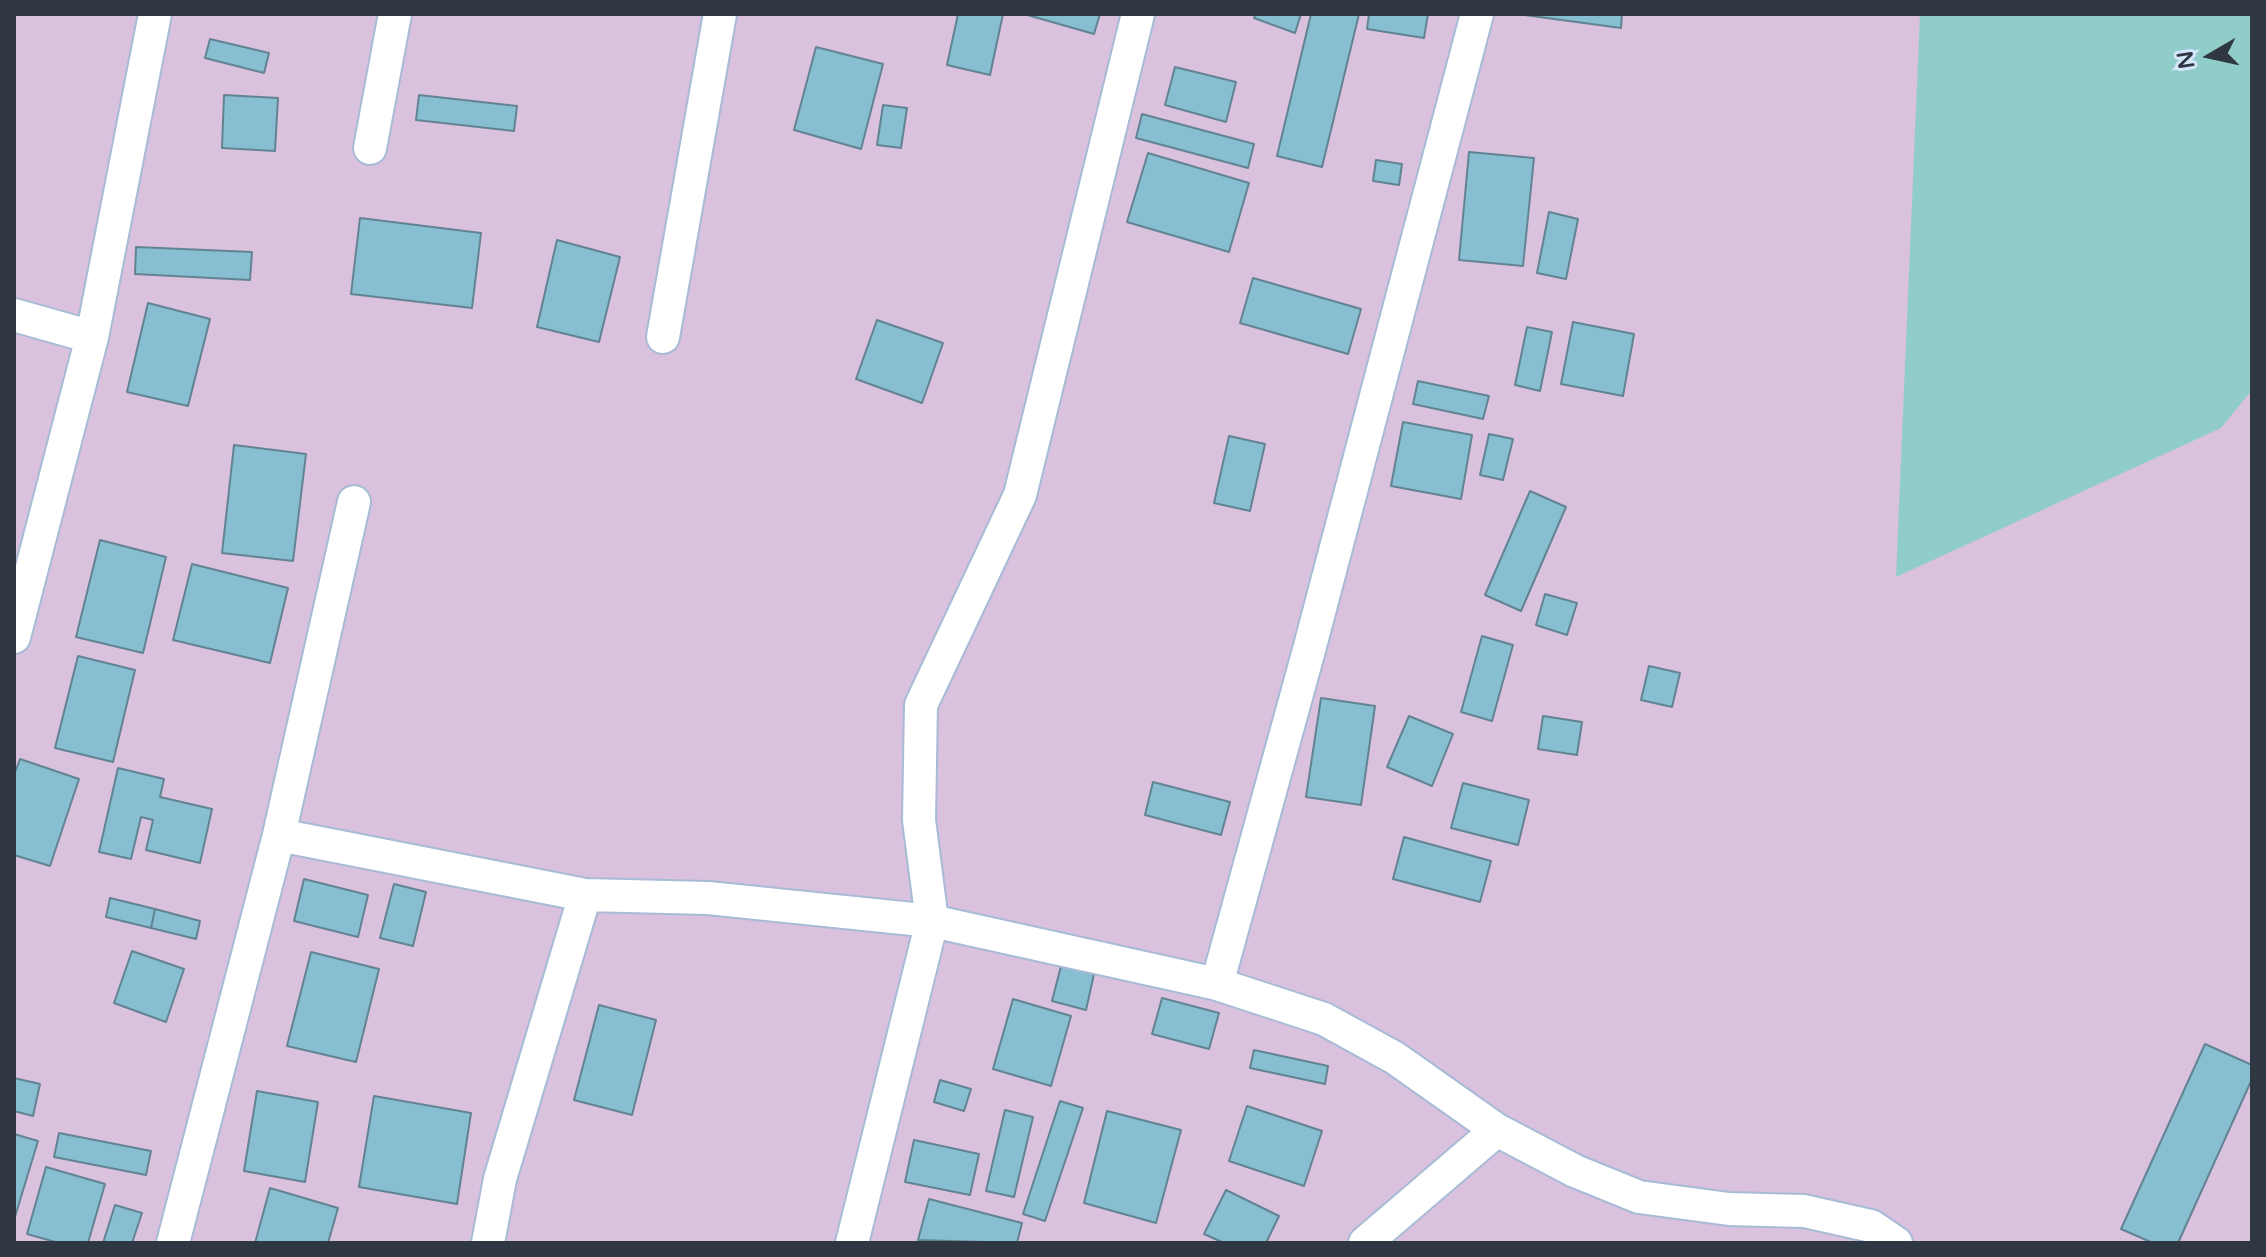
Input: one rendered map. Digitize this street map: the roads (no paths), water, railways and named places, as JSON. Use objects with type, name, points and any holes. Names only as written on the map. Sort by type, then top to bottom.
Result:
[{"type":"street","points":[[14,637],[92,337],[155,14]]},
{"type":"street","points":[[370,148],[395,14]]},
{"type":"street","points":[[663,337],[720,14]]},
{"type":"street","points":[[852,1243],[932,921],[919,820],[921,705],[1020,495],[1138,14]]},
{"type":"street","points":[[1217,984],[1477,14]]},
{"type":"street","points":[[14,315],[92,337]]},
{"type":"street","points":[[173,1243],[279,835],[354,502]]},
{"type":"street","points":[[279,835],[585,895],[708,898],[932,921],[1217,984],[1324,1019],[1395,1058],[1497,1130],[1575,1171],[1639,1197],[1729,1209],[1804,1211],[1871,1226],[1896,1243]]},
{"type":"street","points":[[488,1243],[500,1179],[585,895]]},
{"type":"street","points":[[1365,1243],[1497,1130]]}]
